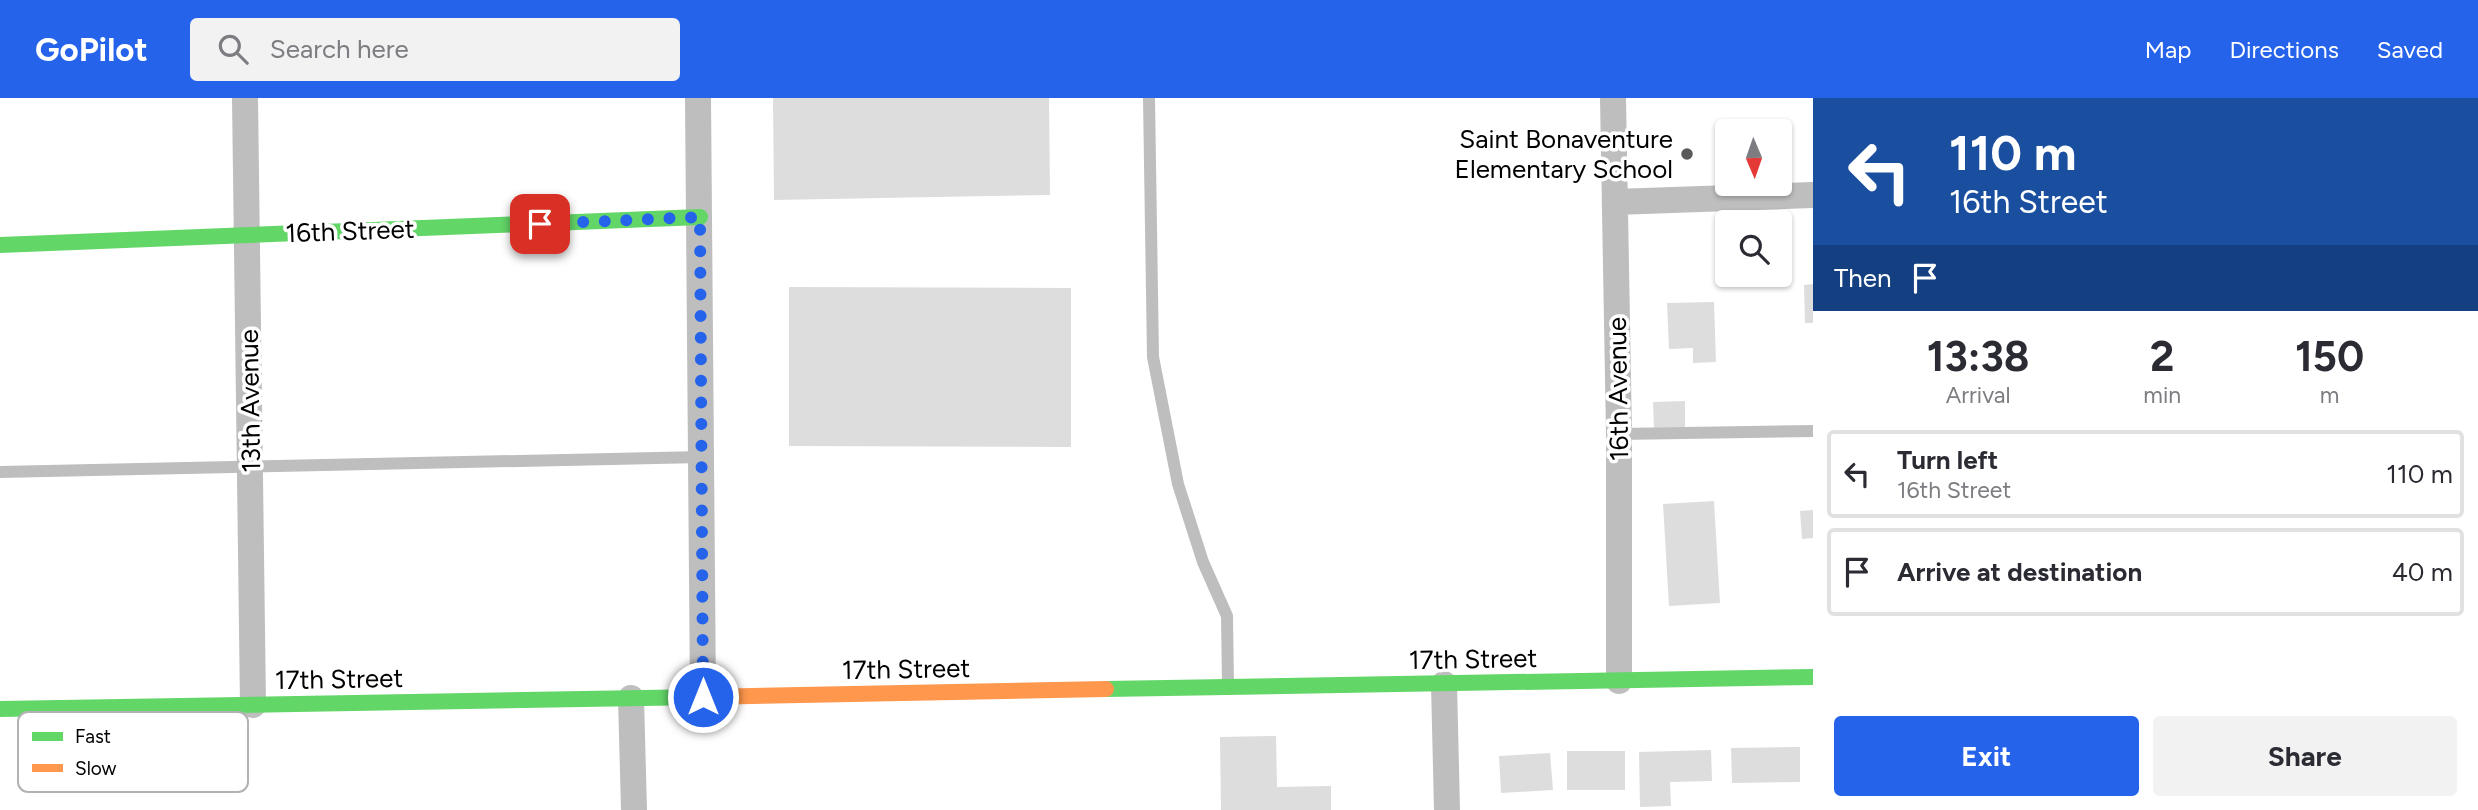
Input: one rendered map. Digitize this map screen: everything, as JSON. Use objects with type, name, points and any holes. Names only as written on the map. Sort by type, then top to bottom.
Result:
[{"type":"main road","name":"16th Street","points":[[0,245],[700,217]]},
{"type":"main road","name":"17th Street","points":[[0,709],[1813,677]]},
{"type":"street","name":"13th Avenue","points":[[245,98],[253,705]]},
{"type":"street","points":[[698,98],[703,697]]},
{"type":"street","name":"16th Avenue","points":[[1613,98],[1619,434],[1619,681]]},
{"type":"street","points":[[1615,202],[1813,195]]},
{"type":"street","points":[[1444,684],[1447,810]]},
{"type":"street","points":[[631,698],[634,810]]},
{"type":"lane","points":[[1149,98],[1153,357],[1178,484],[1203,562],[1227,616],[1228,687]]},
{"type":"lane","points":[[1619,434],[1813,431]]},
{"type":"lane","points":[[0,471],[702,457]]},
{"type":"building","points":[[773,98],[1049,98],[1050,195],[774,200]]},
{"type":"building","points":[[1813,284],[1813,323],[1805,323],[1804,285]]},
{"type":"building","points":[[789,287],[1071,288],[1071,447],[789,446]]},
{"type":"building","points":[[1714,302],[1716,362],[1693,363],[1693,348],[1669,349],[1667,303]]},
{"type":"building","points":[[1685,401],[1685,427],[1654,428],[1653,402]]},
{"type":"building","points":[[1714,501],[1720,603],[1669,606],[1663,504]]},
{"type":"building","points":[[1813,510],[1813,538],[1802,539],[1800,511]]},
{"type":"building","points":[[1276,736],[1277,787],[1331,786],[1331,810],[1221,810],[1220,737]]},
{"type":"building","points":[[1800,747],[1800,782],[1732,783],[1731,748]]},
{"type":"building","points":[[1711,750],[1712,781],[1670,782],[1671,806],[1640,807],[1639,752]]},
{"type":"building","points":[[1567,751],[1625,751],[1625,790],[1567,790]]},
{"type":"building","points":[[1550,753],[1553,790],[1501,793],[1499,756]]},
{"type":"traffic: fast","points":[[0,245],[700,217]]},
{"type":"traffic: fast","points":[[1106,689],[1813,677]]},
{"type":"traffic: fast","points":[[0,709],[703,697]]},
{"type":"traffic: slow","points":[[703,697],[1106,689]]},
{"type":"place","name":"Saint Bonaventure Elementary School","points":[[1687,154]]},
{"type":"route","points":[[540,224],[700,217],[703,697]]}]
